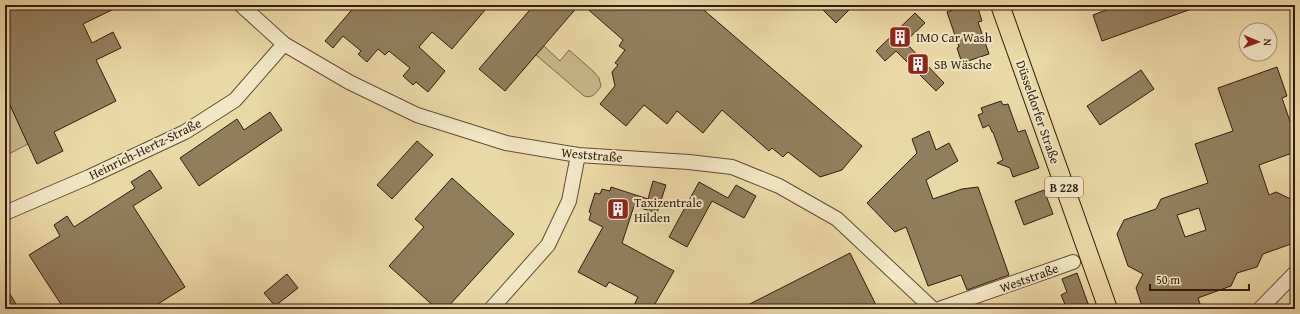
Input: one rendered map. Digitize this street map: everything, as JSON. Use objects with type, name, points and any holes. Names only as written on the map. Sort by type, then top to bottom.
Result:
[{"type":"main road","name":"Düsseldorfer Straße","points":[[1000,5],[1108,309]]},
{"type":"street","name":"Weststraße","points":[[241,5],[284,44],[349,82],[418,115],[506,143],[578,155],[689,162],[732,167],[779,186],[837,219],[933,309]]},
{"type":"street","name":"Heinrich-Hertz-Straße","points":[[5,213],[89,177],[185,132],[235,100],[284,44]]},
{"type":"street","points":[[491,309],[548,245],[569,201],[578,155]]},
{"type":"street","name":"Weststraße","points":[[939,309],[1073,262]]},
{"type":"street","points":[[1260,309],[1295,273]]},
{"type":"shaded area","points":[[544,46],[560,61],[569,50],[593,71],[599,78],[601,86],[596,93],[590,97],[584,96],[536,55]]},
{"type":"shaded area","points":[[10,105],[28,144],[5,156],[5,108]]},
{"type":"building","points":[[5,5],[122,5],[83,24],[92,43],[113,32],[121,48],[96,60],[116,101],[54,132],[63,151],[37,164],[10,105],[5,108]]},
{"type":"building","points":[[356,5],[479,5],[485,10],[452,49],[432,32],[419,47],[445,71],[428,92],[416,82],[413,85],[403,76],[410,68],[389,51],[385,55],[378,49],[367,62],[358,54],[361,51],[343,36],[333,48],[325,41]]},
{"type":"building","points":[[534,5],[579,5],[505,91],[479,69]]},
{"type":"building","points":[[583,5],[698,5],[862,146],[842,170],[820,177],[788,152],[783,157],[772,148],[769,151],[722,110],[703,133],[677,111],[667,124],[644,105],[626,126],[600,104],[615,86],[612,72],[618,65],[615,63],[625,50],[619,46],[623,40]]},
{"type":"building","points":[[818,5],[854,5],[836,23]]},
{"type":"building","points":[[966,5],[977,5],[982,21],[978,22],[989,54],[962,63],[957,48],[959,47],[947,12]]},
{"type":"building","points":[[1119,5],[1197,5],[1197,7],[1102,41],[1093,15]]},
{"type":"building","points":[[915,13],[925,23],[905,42],[944,83],[936,91],[896,51],[885,61],[876,51]]},
{"type":"building","points":[[1277,67],[1287,96],[1282,98],[1295,136],[1295,152],[1259,165],[1269,195],[1276,192],[1295,201],[1295,236],[1291,244],[1263,254],[1257,267],[1237,273],[1231,286],[1198,298],[1202,309],[1143,309],[1136,288],[1143,274],[1128,266],[1117,234],[1124,220],[1156,209],[1161,199],[1208,183],[1195,144],[1233,131],[1218,88]],"holes":[[[1199,208],[1206,230],[1185,237],[1177,215]]]},
{"type":"building","points":[[1141,70],[1154,89],[1100,125],[1087,106]]},
{"type":"building","points":[[1001,101],[1003,105],[1008,104],[1018,132],[1025,130],[1039,168],[1013,177],[1010,168],[997,163],[1003,160],[993,132],[989,125],[983,128],[978,115],[983,113],[981,108]]},
{"type":"building","points":[[270,112],[282,130],[199,186],[180,158],[237,119],[244,130]]},
{"type":"building","points":[[929,131],[936,150],[949,143],[958,161],[926,180],[933,199],[962,189],[978,187],[1009,275],[967,290],[961,275],[928,286],[906,227],[895,232],[867,203],[917,153],[912,139]]},
{"type":"building","points":[[417,141],[433,155],[392,199],[377,185]]},
{"type":"building","points":[[150,170],[162,188],[133,206],[185,287],[150,309],[64,309],[29,255],[60,236],[54,225],[67,216],[74,227],[135,188],[131,182]]},
{"type":"building","points":[[452,178],[514,234],[446,309],[437,309],[389,266],[424,227],[415,219]]},
{"type":"building","points":[[653,181],[666,185],[657,213],[634,206],[622,243],[674,271],[652,309],[632,309],[638,297],[609,282],[606,287],[578,272],[603,227],[589,220],[591,213],[589,212],[595,193],[600,194],[602,189],[610,191],[611,187],[648,199]]},
{"type":"building","points":[[699,182],[728,198],[736,185],[756,196],[744,218],[712,201],[687,247],[669,237]]},
{"type":"building","points":[[1044,190],[1053,214],[1024,225],[1015,201]]},
{"type":"building","points":[[850,253],[878,309],[740,309]]},
{"type":"building","points":[[1077,273],[1090,309],[1067,309],[1061,295],[1067,292],[1062,279]]},
{"type":"building","points":[[287,274],[298,288],[275,306],[264,293]]},
{"type":"building","points":[[5,286],[19,309],[5,309]]},
{"type":"place","name":"IMO Car Wash","points":[[900,37]]},
{"type":"place","name":"SB Wäsche","points":[[918,64]]},
{"type":"place","name":"Taxizentrale Hilden","points":[[618,209]]}]
